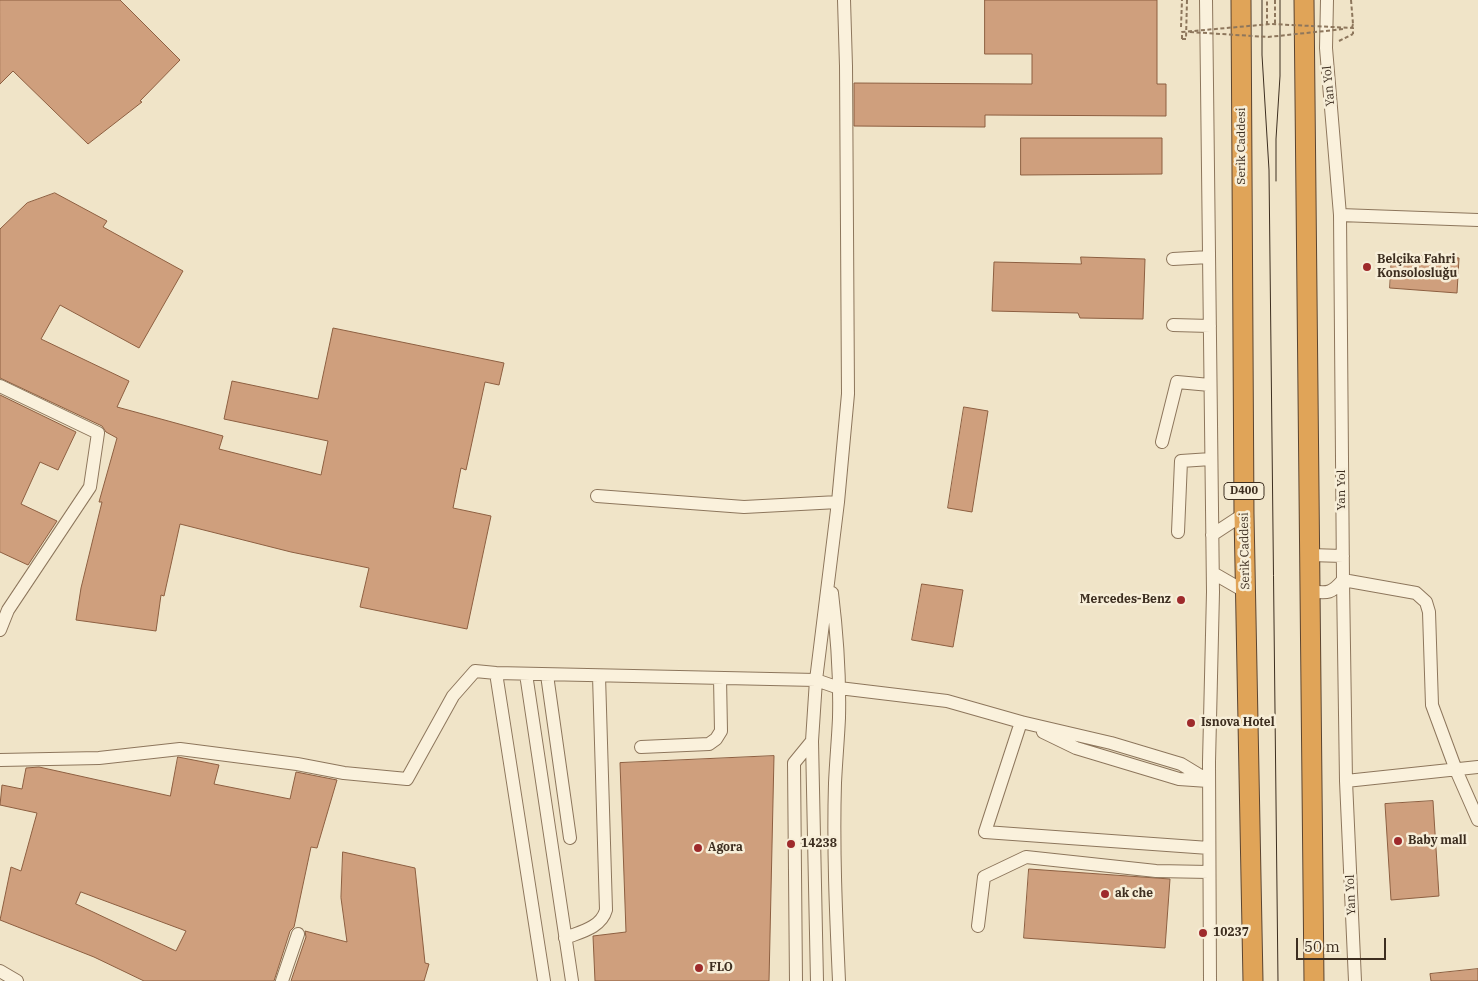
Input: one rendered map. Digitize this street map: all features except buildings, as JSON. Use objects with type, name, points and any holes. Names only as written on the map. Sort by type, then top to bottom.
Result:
[{"type":"highway","name":"Serik Caddesi","points":[[1241,0],[1244,514],[1253,981]]},
{"type":"highway","points":[[1304,0],[1314,981]]},
{"type":"street","points":[[817,981],[812,741],[816,680],[838,502],[848,394],[844,0]]},
{"type":"street","points":[[1206,0],[1213,573],[1209,781],[1210,981]]},
{"type":"street","name":"Yan Yol","points":[[1327,0],[1326,48],[1340,215],[1346,781],[1355,981]]},
{"type":"street","points":[[1340,215],[1478,220]]},
{"type":"street","points":[[1174,259],[1209,257]]},
{"type":"street","points":[[1173,325],[1210,326]]},
{"type":"street","points":[[1162,442],[1177,382],[1210,384]]},
{"type":"street","points":[[0,386],[98,433],[90,488],[8,610],[0,630]]},
{"type":"street","points":[[1178,532],[1181,461],[1211,459]]},
{"type":"street","points":[[597,496],[744,507],[838,502]]},
{"type":"street","points":[[1212,535],[1244,514]]},
{"type":"street","points":[[1310,555],[1343,556]]},
{"type":"street","points":[[830,570],[838,642],[839,688],[835,783],[834,891],[838,981]]},
{"type":"street","points":[[1213,573],[1246,592]]},
{"type":"street","points":[[1310,591],[1330,592],[1343,580],[1411,592],[1420,596],[1426,602],[1429,612],[1432,705],[1456,770],[1478,820]]},
{"type":"street","points":[[0,760],[99,758],[180,749],[297,764],[344,773],[407,779],[452,696],[475,671],[547,675],[816,680],[839,688],[947,701],[1021,722],[1111,743],[1181,764],[1209,781]]},
{"type":"street","points":[[496,673],[544,981]]},
{"type":"street","points":[[526,674],[572,981]]},
{"type":"street","points":[[547,675],[570,838]]},
{"type":"street","points":[[565,938],[597,924],[603,918],[606,910],[599,676]]},
{"type":"street","points":[[642,747],[709,744],[713,742],[719,735],[721,727],[720,678]]},
{"type":"street","points":[[1021,722],[985,832],[1209,848]]},
{"type":"street","points":[[796,981],[794,763],[812,741]]},
{"type":"street","points":[[1346,781],[1478,767]]},
{"type":"street","points":[[978,926],[984,877],[1026,857],[1156,871],[1209,872]]},
{"type":"street","points":[[282,981],[298,934]]},
{"type":"street","points":[[0,971],[17,981]]},
{"type":"path","points":[[1182,0],[1182,39],[1186,39],[1187,0]]},
{"type":"path","points":[[1267,0],[1267,25]]},
{"type":"path","points":[[1274,0],[1275,25]]},
{"type":"path","points":[[1351,0],[1353,34]]},
{"type":"path","points":[[1182,32],[1267,25],[1353,28]]},
{"type":"path","points":[[1182,32],[1268,36],[1353,28]]},
{"type":"tram line","points":[[1262,0],[1262,55],[1269,170],[1278,981]]},
{"type":"tram line","points":[[1276,181],[1276,139],[1280,76],[1280,0]]},
{"type":"place","name":"Belçika Fahri Konsolosluğu","points":[[1367,267]]},
{"type":"place","name":"Mercedes-Benz","points":[[1181,600]]},
{"type":"place","name":"Isnova Hotel","points":[[1191,723]]},
{"type":"place","name":"Baby mall","points":[[1398,841]]},
{"type":"place","name":"14238","points":[[791,844]]},
{"type":"place","name":"Agora","points":[[698,848]]},
{"type":"place","name":"ak che","points":[[1105,894]]},
{"type":"place","name":"10237","points":[[1203,933]]},
{"type":"place","name":"FLO","points":[[699,968]]}]
